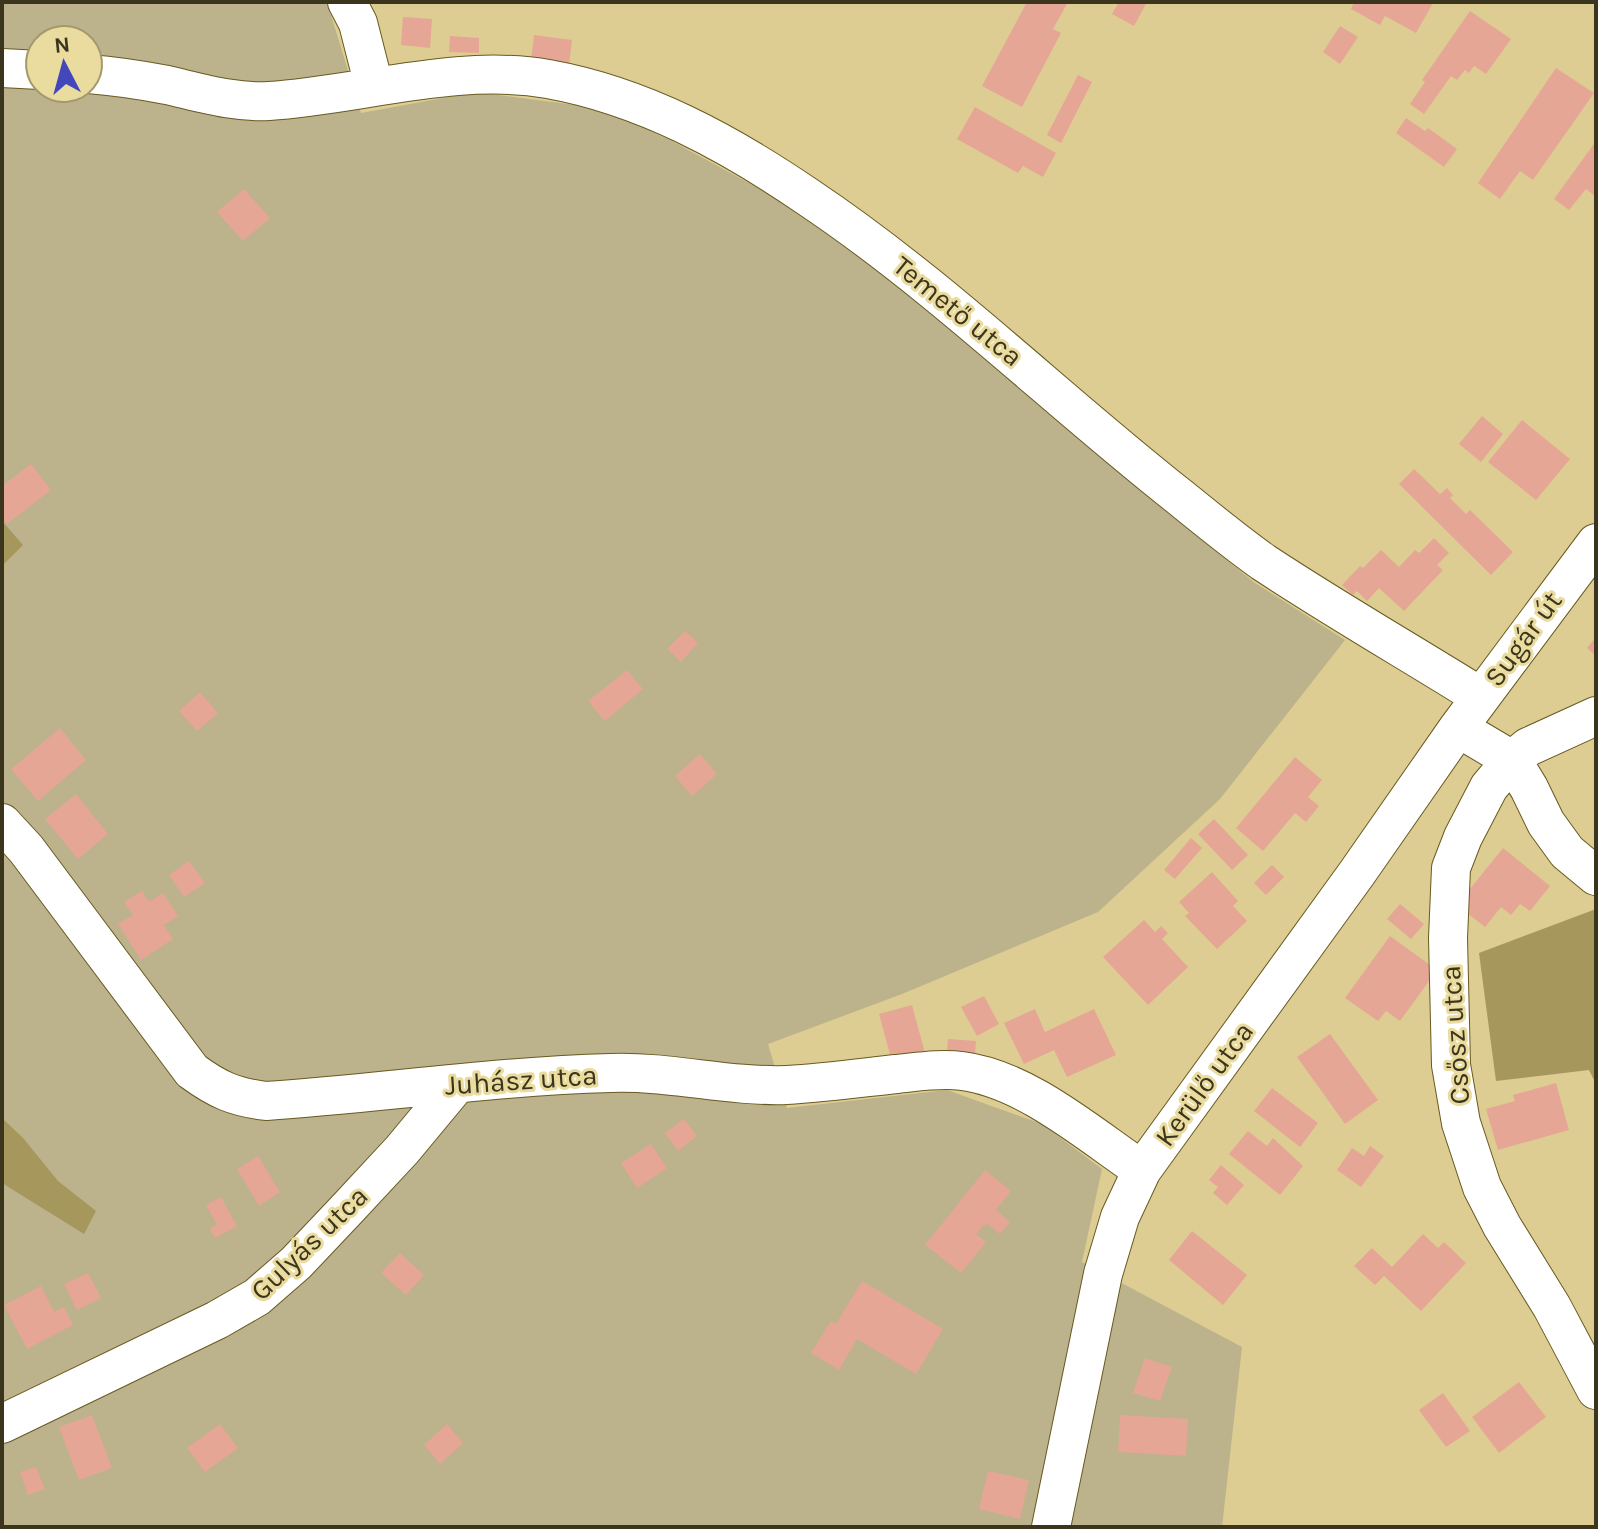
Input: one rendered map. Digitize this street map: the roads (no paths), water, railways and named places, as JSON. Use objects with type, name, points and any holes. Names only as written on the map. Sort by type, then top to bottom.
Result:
[{"type":"street","points":[[347,2],[358,23],[374,86]]},
{"type":"street","points":[[2,68],[24,69]]},
{"type":"street","name":"Temető utca","points":[[104,76],[166,85],[232,101],[269,101],[374,86],[505,74],[549,79],[613,96],[685,123],[769,170],[860,231],[981,328],[1178,496],[1262,561],[1481,697]]},
{"type":"street","name":"Sugár út","points":[[1481,697],[1596,543]]},
{"type":"street","name":"Kerülő utca","points":[[1051,1527],[1103,1274],[1120,1217],[1142,1170],[1481,697]]},
{"type":"street","name":"Csősz utca","points":[[1596,716],[1528,747],[1489,787],[1451,868],[1448,938],[1451,1065],[1461,1123],[1482,1187],[1596,1390]]},
{"type":"street","points":[[1458,728],[1512,760],[1546,823],[1567,852],[1596,876]]},
{"type":"street","name":"Juhász utca","points":[[2,823],[26,849],[192,1071],[215,1088],[239,1098],[266,1101],[530,1077],[614,1073],[785,1085],[915,1072],[962,1071],[998,1081],[1048,1105],[1142,1170]]},
{"type":"street","name":"Gulyás utca","points":[[2,1424],[217,1320],[257,1297],[296,1263],[349,1207],[456,1085]]}]
